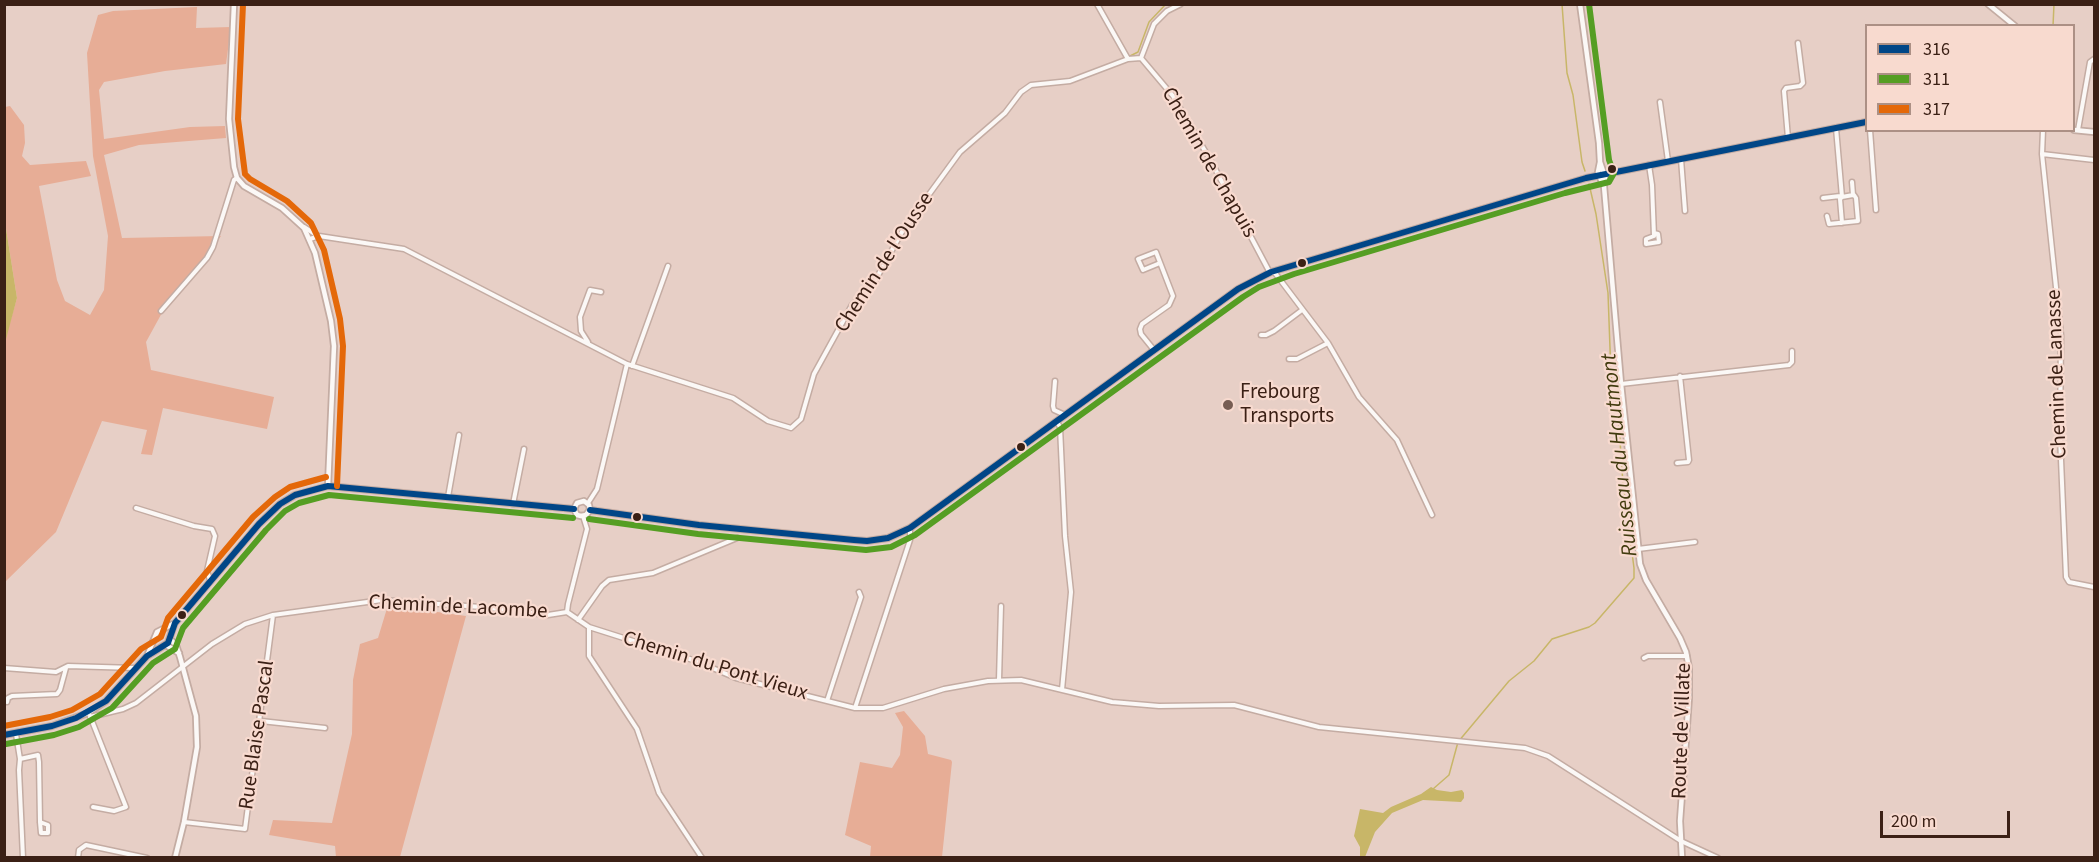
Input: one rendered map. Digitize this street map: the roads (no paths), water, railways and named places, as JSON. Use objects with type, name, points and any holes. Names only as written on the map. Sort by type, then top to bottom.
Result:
[{"type":"main road","points":[[234,4],[229,119],[230,143],[237,178],[250,190],[282,208],[302,226],[310,239],[321,276],[334,346],[328,486]]},
{"type":"main road","points":[[1580,4],[1600,162],[1599,175]]},
{"type":"main road","points":[[1988,4],[2013,24]]},
{"type":"main road","points":[[590,510],[699,525],[867,541],[888,538],[910,528],[1238,289],[1271,272],[1599,175],[1865,122]]},
{"type":"main road","points":[[2076,130],[2094,132]]},
{"type":"main road","points":[[1600,162],[1605,174]]},
{"type":"main road","name":"Route de Villate","points":[[1605,174],[1604,186],[1641,571],[1680,638],[1687,656],[1689,698],[1680,821],[1682,858]]},
{"type":"main road","name":"Route de Villate","points":[[1599,175],[1604,186]]},
{"type":"main road","points":[[147,656],[157,632],[174,623],[259,524],[280,504],[295,495],[328,486],[574,509]]},
{"type":"main road","points":[[574,509],[579,501],[588,503],[590,510]]},
{"type":"main road","points":[[574,509],[577,515],[584,516],[590,510]]},
{"type":"main road","points":[[4,735],[52,726],[89,715],[106,701],[147,656],[164,645],[170,638],[174,623]]},
{"type":"main road","points":[[162,631],[167,632],[176,645],[196,716],[197,747],[184,822],[175,858]]},
{"type":"main road","points":[[155,639],[157,644],[179,653]]},
{"type":"street","points":[[1097,4],[1128,59]]},
{"type":"street","points":[[1141,58],[1154,24],[1167,11],[1181,4]]},
{"type":"street","points":[[1788,138],[1784,91],[1786,88],[1800,86],[1803,83],[1798,43]]},
{"type":"street","name":"Chemin de l'Ousse","points":[[310,239],[319,237],[404,249],[629,365],[733,398],[768,421],[791,428],[801,420],[814,374],[840,331],[852,305],[870,290],[903,230],[960,152],[1031,85],[1070,81],[1128,59],[1141,58]]},
{"type":"street","name":"Chemin de Chapuis","points":[[1141,58],[1173,96],[1271,272],[1275,273],[1328,343],[1359,397],[1397,440],[1432,515]]},
{"type":"street","points":[[2076,130],[2090,62],[2094,59]]},
{"type":"street","points":[[1660,102],[1668,161]]},
{"type":"street","points":[[1836,128],[1842,223]]},
{"type":"street","points":[[1870,132],[1876,210]]},
{"type":"street","name":"Chemin de Lanasse","points":[[2043,132],[2042,154],[2059,308],[2066,577],[2069,582],[2094,587]]},
{"type":"street","points":[[2042,154],[2094,160]]},
{"type":"street","points":[[1681,159],[1685,211]]},
{"type":"street","points":[[1649,165],[1654,233]]},
{"type":"street","points":[[161,311],[207,258],[213,247],[234,180],[237,178]]},
{"type":"street","points":[[1827,216],[1829,224],[1858,220],[1852,182]]},
{"type":"street","points":[[1823,198],[1854,195]]},
{"type":"street","name":"Chemin de l'Ousse","points":[[302,226],[319,237]]},
{"type":"street","points":[[1154,350],[1141,334],[1140,329],[1142,324],[1169,305],[1173,296],[1156,252],[1138,259],[1143,270],[1160,263]]},
{"type":"street","points":[[588,503],[597,489],[629,365],[668,266]]},
{"type":"street","points":[[589,344],[581,331],[580,317],[590,290],[601,292]]},
{"type":"street","points":[[1261,334],[1266,335],[1274,331],[1302,310]]},
{"type":"street","points":[[1289,359],[1297,359],[1328,343]]},
{"type":"street","points":[[1622,384],[1789,365],[1792,362],[1791,351]]},
{"type":"street","points":[[1677,463],[1689,460],[1680,376]]},
{"type":"street","points":[[1055,381],[1054,410],[1065,416]]},
{"type":"street","points":[[1057,422],[1060,427],[1065,536],[1071,592],[1062,690]]},
{"type":"street","points":[[447,497],[459,435]]},
{"type":"street","points":[[513,504],[524,449]]},
{"type":"street","points":[[136,508],[194,526],[212,529],[215,536],[207,571],[210,580]]},
{"type":"street","points":[[567,612],[587,529],[584,516]]},
{"type":"street","points":[[855,708],[910,540],[910,528]]},
{"type":"street","points":[[578,620],[602,586],[609,580],[653,573],[737,538]]},
{"type":"street","points":[[1638,549],[1695,542]]},
{"type":"street","points":[[827,701],[861,597],[859,592]]},
{"type":"street","name":"Chemin de Lacombe","points":[[89,715],[123,709],[136,704],[212,644],[237,629],[273,615],[382,600],[481,607],[548,615],[567,612]]},
{"type":"street","points":[[999,680],[1001,606]]},
{"type":"street","name":"Chemin du Pont Vieux","points":[[567,612],[589,627],[696,661],[736,678],[855,708],[883,708],[944,689],[999,680],[1021,680],[1112,702],[1159,705],[1234,705],[1318,727],[1525,748],[1548,756],[1681,841]]},
{"type":"street","name":"Rue Blaise Pascal","points":[[184,822],[245,829],[261,721],[273,615]]},
{"type":"street","points":[[589,627],[589,656],[637,729],[659,793],[702,858]]},
{"type":"street","points":[[1644,658],[1648,656],[1687,656]]},
{"type":"street","points":[[4,668],[56,672],[66,668],[135,668]]},
{"type":"street","points":[[7,702],[12,696],[57,694],[66,668]]},
{"type":"street","points":[[89,715],[126,807],[114,811],[93,807]]},
{"type":"street","points":[[261,721],[325,728]]},
{"type":"street","points":[[16,734],[20,759],[23,858]]},
{"type":"street","points":[[20,759],[38,755],[40,822]]},
{"type":"street","points":[[1681,841],[1718,858]]},
{"type":"street","points":[[78,858],[79,850],[86,845],[124,855],[147,858]]},
{"type":"waterway","points":[[1128,57],[1138,52],[1149,22],[1166,4]]},
{"type":"waterway","name":"Ruisseau du Hautmont","points":[[1562,4],[1567,73],[1573,95],[1585,171]]},
{"type":"waterway","points":[[2053,24],[2054,4]]},
{"type":"waterway","name":"Ruisseau du Hautmont","points":[[1433,789],[1449,775],[1458,742],[1509,681],[1534,661],[1552,639],[1595,623],[1634,578],[1623,484],[1618,412],[1611,376],[1608,293],[1589,184]]},
{"type":"place","name":"Frebourg Transports","points":[[1228,405]]}]
